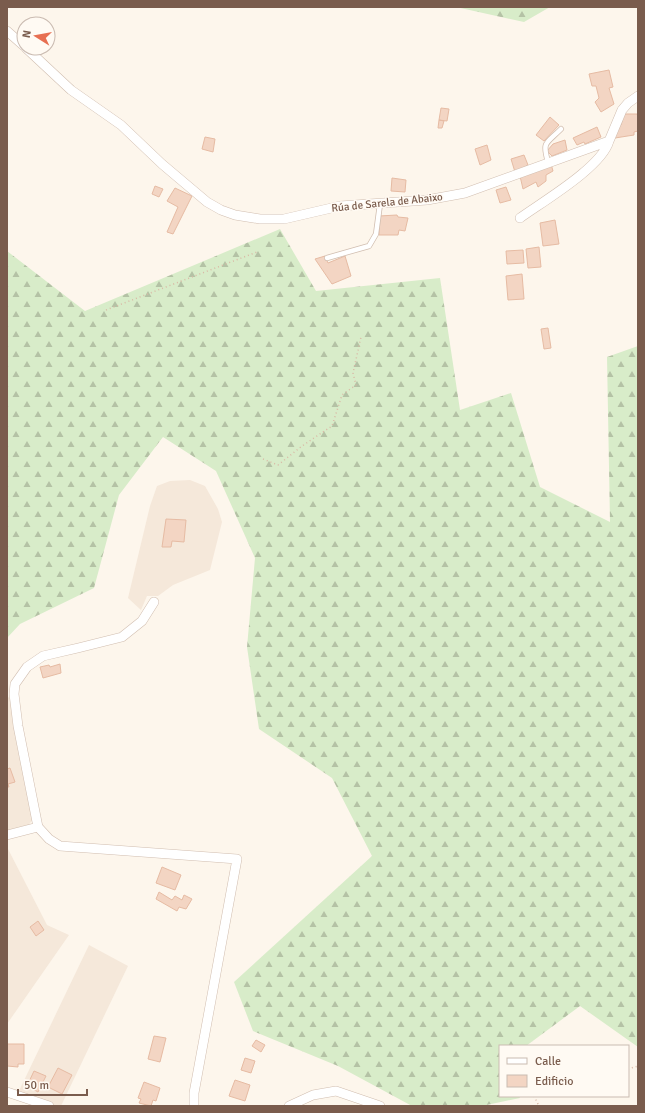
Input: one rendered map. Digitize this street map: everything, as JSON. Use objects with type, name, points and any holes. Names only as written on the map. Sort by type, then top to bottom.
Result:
[{"type":"street","name":"Rúa de Sarela de Abaixo","points":[[7,31],[16,39]]},
{"type":"street","name":"Rúa de Sarela de Abaixo","points":[[35,56],[71,90],[121,125],[184,184],[207,202],[221,210],[235,215],[260,219],[284,218],[340,206],[427,200],[466,192],[609,141]]},
{"type":"street","points":[[520,218],[559,191],[601,156],[607,147],[622,110],[628,103],[638,96]]},
{"type":"street","points":[[154,602],[142,622],[122,637],[43,656],[27,667],[15,684],[14,694],[18,726],[38,827],[49,839],[60,846],[238,859],[194,1093],[194,1106]]},
{"type":"street","points":[[7,835],[38,827]]},
{"type":"street","points":[[290,1106],[313,1095],[336,1091],[380,1106]]},
{"type":"street","points":[[7,1092],[49,1106]]},
{"type":"lane","points":[[548,162],[545,145],[561,129]]},
{"type":"lane","points":[[327,258],[369,246],[376,234],[380,204]]},
{"type":"path","points":[[106,310],[257,252]]},
{"type":"path","points":[[263,459],[278,465],[307,442],[332,426],[342,395],[356,385],[353,373],[360,337]]},
{"type":"path","points":[[534,1097],[539,1106]]},
{"type":"shaded area","points":[[190,480],[205,486],[218,509],[222,522],[210,570],[173,585],[158,596],[147,596],[141,610],[128,598],[150,506],[157,486],[170,481]]},
{"type":"shaded area","points":[[7,697],[11,698],[33,819],[28,826],[7,831]]},
{"type":"shaded area","points":[[7,847],[47,925],[69,935],[7,1024]]},
{"type":"shaded area","points":[[89,945],[128,966],[61,1106],[55,1106],[18,1093]]},
{"type":"green space","points":[[456,7],[550,7],[524,22]]},
{"type":"green space","points":[[280,229],[316,291],[440,278],[460,410],[511,393],[540,487],[610,522],[607,357],[638,346],[638,1047],[580,1006],[527,1045],[499,1045],[499,1097],[520,1098],[482,1106],[412,1106],[338,1066],[253,1031],[234,982],[372,856],[332,778],[259,729],[247,647],[255,558],[216,471],[163,437],[119,495],[94,588],[20,624],[7,638],[7,251],[85,311]]},
{"type":"building","points":[[609,70],[613,87],[609,88],[614,104],[601,112],[595,102],[599,98],[596,86],[592,86],[589,74]]},
{"type":"building","points":[[441,108],[449,109],[447,121],[439,120]]},
{"type":"building","points":[[624,114],[637,114],[638,131],[634,132],[634,135],[615,138],[617,128],[621,125]]},
{"type":"building","points":[[550,117],[559,125],[544,141],[536,135]]},
{"type":"building","points":[[439,120],[444,121],[442,128],[438,128]]},
{"type":"building","points":[[597,127],[601,137],[585,144],[584,142],[577,145],[573,138]]},
{"type":"building","points":[[205,137],[215,139],[213,152],[202,149]]},
{"type":"building","points":[[565,140],[567,150],[552,156],[547,151],[553,144]]},
{"type":"building","points":[[487,145],[491,160],[480,165],[475,149]]},
{"type":"building","points":[[524,155],[528,165],[515,172],[511,159]]},
{"type":"building","points":[[551,164],[553,171],[546,175],[546,181],[538,187],[536,182],[523,189],[520,176]]},
{"type":"building","points":[[392,178],[406,180],[405,192],[391,191]]},
{"type":"building","points":[[155,186],[163,189],[159,197],[152,194]]},
{"type":"building","points":[[506,187],[511,200],[500,203],[496,190]]},
{"type":"building","points":[[175,188],[192,196],[173,234],[167,232],[178,207],[167,201]]},
{"type":"building","points":[[397,215],[398,217],[408,218],[405,231],[399,230],[398,235],[379,235],[379,216]]},
{"type":"building","points":[[555,220],[559,244],[543,246],[540,223]]},
{"type":"building","points":[[539,247],[541,267],[528,268],[526,249]]},
{"type":"building","points":[[523,250],[524,263],[507,264],[506,251]]},
{"type":"building","points":[[325,256],[328,263],[345,256],[351,276],[332,284],[315,259]]},
{"type":"building","points":[[522,274],[524,299],[508,300],[506,276]]},
{"type":"building","points":[[548,328],[551,348],[544,349],[541,329]]},
{"type":"building","points":[[166,519],[186,520],[184,542],[172,541],[171,547],[162,547]]},
{"type":"building","points":[[60,664],[61,673],[43,678],[40,667],[49,665],[50,667]]},
{"type":"building","points":[[10,768],[15,782],[8,784],[9,787],[7,787],[7,769]]},
{"type":"building","points":[[162,867],[181,875],[175,890],[156,883]]},
{"type":"building","points":[[159,892],[172,900],[175,896],[182,900],[184,895],[192,899],[186,909],[179,907],[177,911],[156,899]]},
{"type":"building","points":[[38,921],[44,930],[36,936],[30,927]]},
{"type":"building","points":[[154,1036],[166,1038],[160,1062],[148,1059]]},
{"type":"building","points":[[256,1040],[265,1045],[261,1052],[252,1046]]},
{"type":"building","points":[[7,1044],[24,1044],[24,1064],[18,1064],[18,1067],[7,1066]]},
{"type":"building","points":[[245,1058],[255,1061],[251,1073],[241,1070]]},
{"type":"building","points":[[58,1068],[72,1075],[62,1094],[48,1087]]},
{"type":"building","points":[[34,1071],[46,1076],[38,1092],[27,1086]]},
{"type":"building","points":[[235,1080],[250,1085],[245,1101],[229,1096]]},
{"type":"building","points":[[144,1082],[160,1088],[156,1101],[153,1100],[151,1106],[139,1103],[141,1099],[138,1098]]}]
